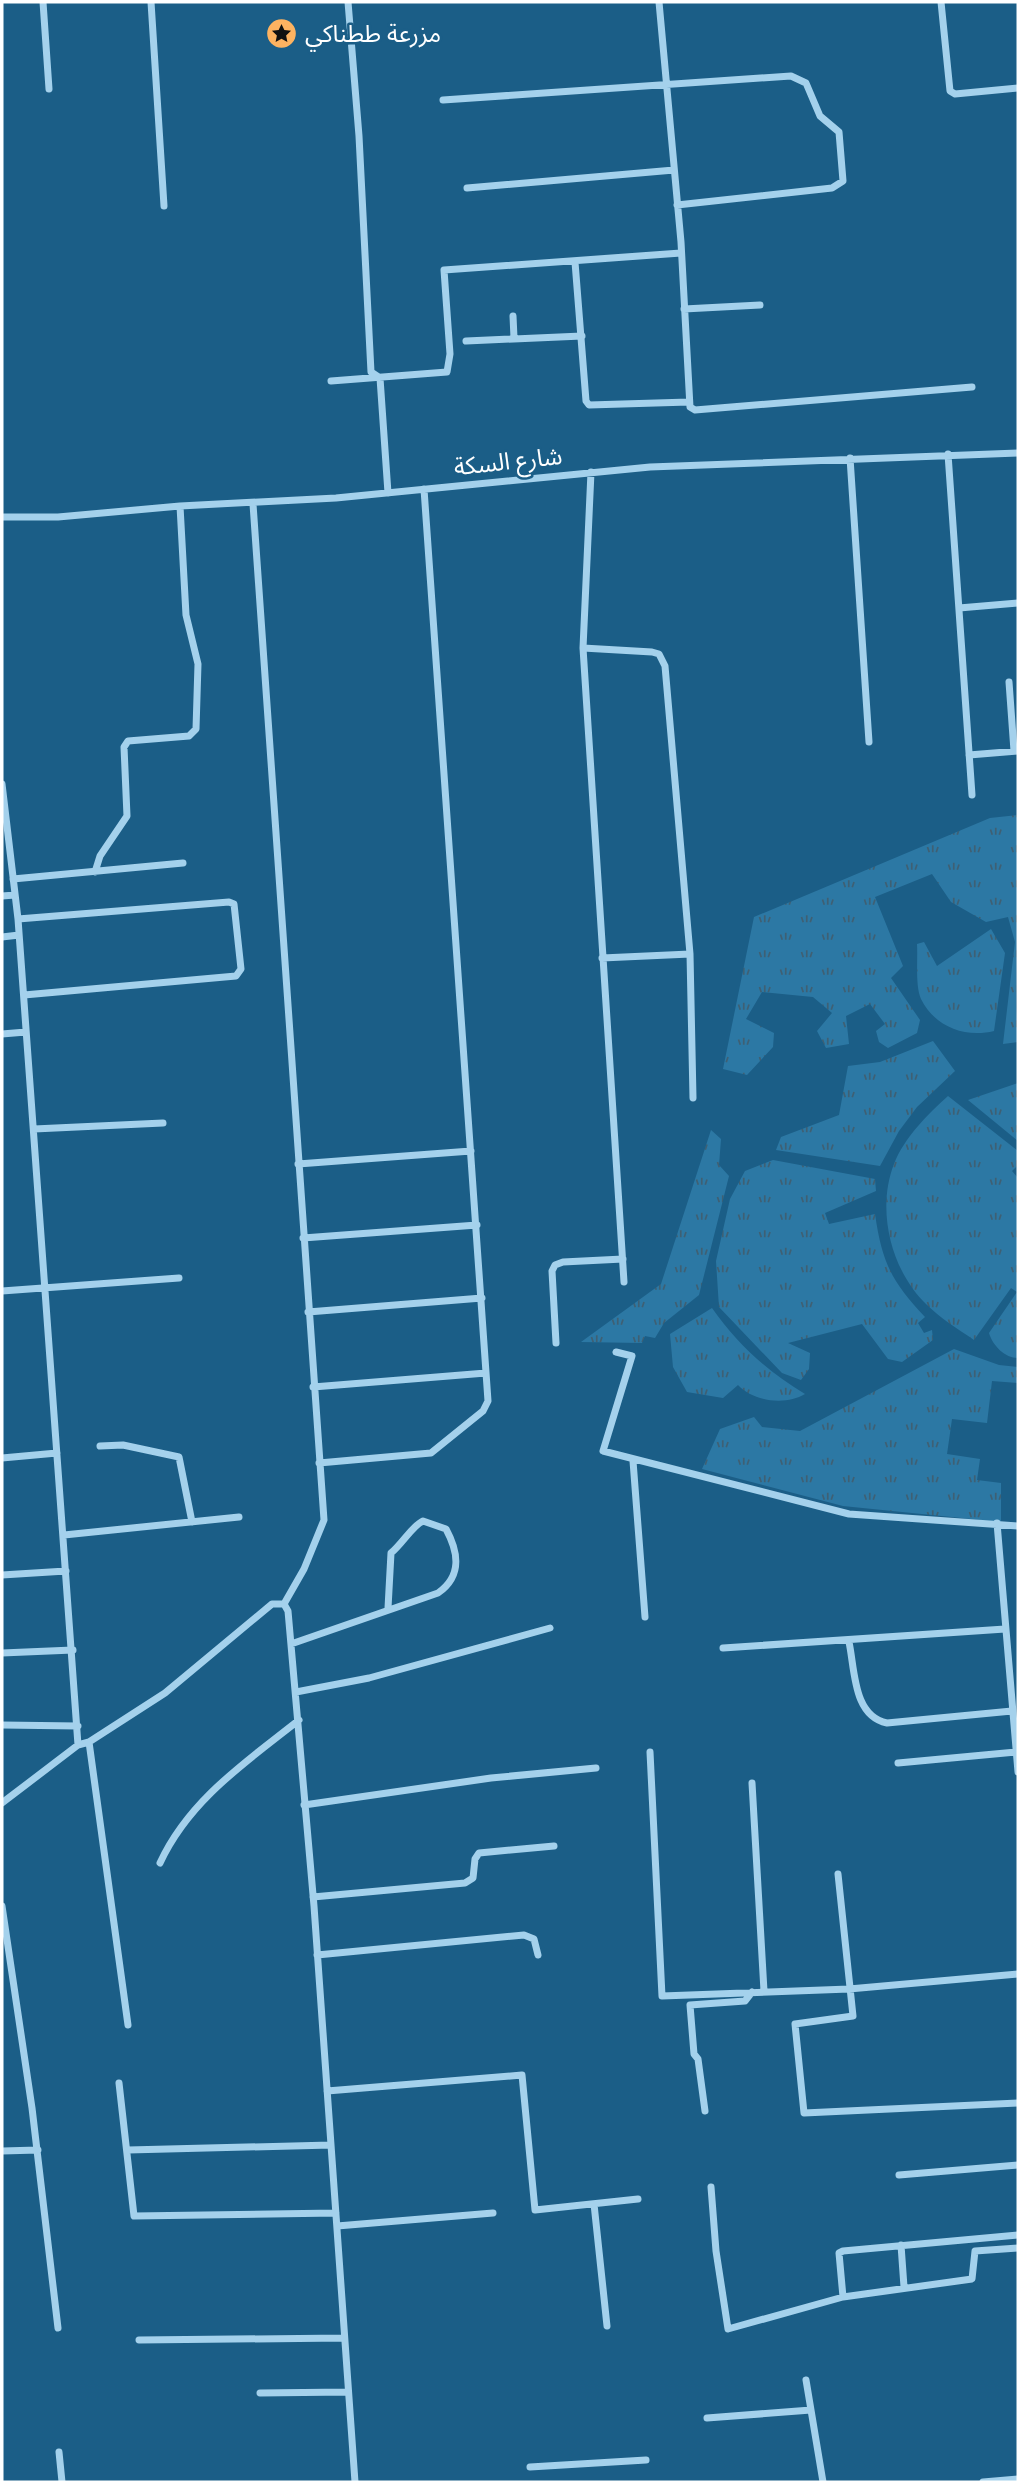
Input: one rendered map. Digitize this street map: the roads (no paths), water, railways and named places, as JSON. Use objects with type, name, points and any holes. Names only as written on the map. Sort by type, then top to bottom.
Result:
[{"type":"street","points":[[43,2],[49,89]]},
{"type":"street","points":[[151,2],[164,206]]},
{"type":"street","points":[[348,2],[359,136],[371,372],[380,377]]},
{"type":"street","points":[[659,2],[681,253],[689,402],[695,410],[972,387]]},
{"type":"street","points":[[941,2],[950,91],[955,94],[1018,88]]},
{"type":"street","points":[[443,100],[780,76],[806,83],[820,117],[839,132],[844,174],[843,181],[832,188],[677,205]]},
{"type":"street","points":[[467,188],[674,170]]},
{"type":"street","points":[[331,381],[447,372],[450,354],[444,271],[681,253]]},
{"type":"street","points":[[575,262],[586,401],[589,405],[689,402]]},
{"type":"street","points":[[684,309],[760,305]]},
{"type":"street","points":[[513,316],[514,338]]},
{"type":"street","points":[[466,341],[582,337]]},
{"type":"street","points":[[380,377],[388,493]]},
{"type":"street","name":"شارع السكة","points":[[2,517],[58,517],[180,506],[253,504],[591,472],[850,458],[1018,453]]},
{"type":"street","points":[[948,454],[972,795]]},
{"type":"street","points":[[850,458],[869,742]]},
{"type":"street","points":[[591,472],[583,648],[624,1282]]},
{"type":"street","points":[[319,1464],[431,1453],[486,1406],[482,1298],[424,489]]},
{"type":"street","points":[[253,504],[324,1520],[321,1535],[284,1604],[299,1720],[355,2482]]},
{"type":"street","points":[[95,872],[100,856],[127,816],[124,747],[128,741],[189,736],[196,729],[198,664],[186,615],[180,506]]},
{"type":"street","points":[[959,608],[1018,603]]},
{"type":"street","points":[[583,648],[652,652],[663,659],[679,794],[690,954],[693,1098]]},
{"type":"street","points":[[969,755],[1016,751],[1009,682]]},
{"type":"street","points":[[2,784],[18,919],[78,1745]]},
{"type":"street","points":[[13,878],[183,863]]},
{"type":"street","points":[[2,896],[15,894]]},
{"type":"street","points":[[18,919],[229,902],[236,908],[240,941],[241,969],[233,978],[24,995]]},
{"type":"street","points":[[2,937],[19,935]]},
{"type":"street","points":[[602,958],[690,954]]},
{"type":"street","points":[[2,1034],[26,1032]]},
{"type":"street","points":[[34,1129],[163,1123]]},
{"type":"street","points":[[298,1164],[471,1151]]},
{"type":"street","points":[[303,1238],[477,1225]]},
{"type":"street","points":[[556,1343],[552,1271],[555,1265],[563,1262],[623,1259]]},
{"type":"street","points":[[2,1291],[179,1278]]},
{"type":"street","points":[[308,1312],[482,1298]]},
{"type":"street","points":[[616,1352],[632,1356],[603,1451],[633,1461],[700,1474],[849,1514],[1018,1526]]},
{"type":"street","points":[[313,1387],[486,1373]]},
{"type":"street","points":[[100,1446],[123,1446],[179,1457],[192,1522]]},
{"type":"street","points":[[2,1458],[57,1453]]},
{"type":"street","points":[[633,1461],[645,1617]]},
{"type":"street","points":[[64,1535],[239,1517]]},
{"type":"street","points":[[291,1644],[388,1608],[438,1593],[451,1583],[456,1571],[456,1556],[446,1529],[423,1521],[415,1524],[407,1539],[390,1553],[388,1608]]},
{"type":"street","points":[[997,1523],[1018,1772]]},
{"type":"street","points":[[2,1575],[66,1570]]},
{"type":"street","points":[[2,1803],[78,1745],[89,1742],[165,1693],[272,1604],[284,1604]]},
{"type":"street","points":[[296,1692],[369,1678],[550,1628]]},
{"type":"street","points":[[723,1648],[849,1642],[1005,1629]]},
{"type":"street","points":[[849,1642],[863,1709],[877,1721],[887,1723],[1012,1711]]},
{"type":"street","points":[[2,1653],[73,1650]]},
{"type":"street","points":[[160,1863],[173,1835],[218,1784],[299,1720]]},
{"type":"street","points":[[2,1725],[78,1726]]},
{"type":"street","points":[[89,1742],[128,2025]]},
{"type":"street","points":[[649,1752],[662,1996],[849,1989],[1018,1974]]},
{"type":"street","points":[[898,1763],[1016,1752]]},
{"type":"street","points":[[304,1805],[491,1778],[597,1768]]},
{"type":"street","points":[[752,1783],[764,1992]]},
{"type":"street","points":[[313,1896],[465,1883],[473,1878],[474,1859],[479,1853],[554,1846]]},
{"type":"street","points":[[838,1874],[853,2016],[795,2024],[804,2113],[1018,2103]]},
{"type":"street","points":[[2,1906],[38,2150],[58,2328]]},
{"type":"street","points":[[317,1955],[524,1935],[534,1939],[538,1955]]},
{"type":"street","points":[[705,2111],[698,2059],[694,2054],[690,2005],[745,2001],[752,1992]]},
{"type":"street","points":[[327,2091],[522,2075],[536,2210],[638,2199]]},
{"type":"street","points":[[119,2083],[134,2216],[336,2213]]},
{"type":"street","points":[[128,2150],[331,2145]]},
{"type":"street","points":[[2,2151],[38,2150]]},
{"type":"street","points":[[899,2175],[1018,2165]]},
{"type":"street","points":[[711,2186],[716,2251],[728,2329],[843,2297],[972,2279],[975,2251],[1018,2248]]},
{"type":"street","points":[[594,2204],[607,2326]]},
{"type":"street","points":[[337,2226],[493,2213]]},
{"type":"street","points":[[843,2297],[839,2253],[851,2249],[1018,2235]]},
{"type":"street","points":[[901,2245],[904,2287]]},
{"type":"street","points":[[139,2340],[344,2338]]},
{"type":"street","points":[[806,2380],[823,2482]]},
{"type":"street","points":[[260,2393],[347,2392]]},
{"type":"street","points":[[707,2418],[811,2410]]},
{"type":"street","points":[[59,2452],[62,2482]]},
{"type":"street","points":[[530,2467],[646,2460]]},
{"type":"street","points":[[983,2482],[1018,2479]]},
{"type":"place","name":"مزرعة ططناكي","points":[[282,33]]}]
